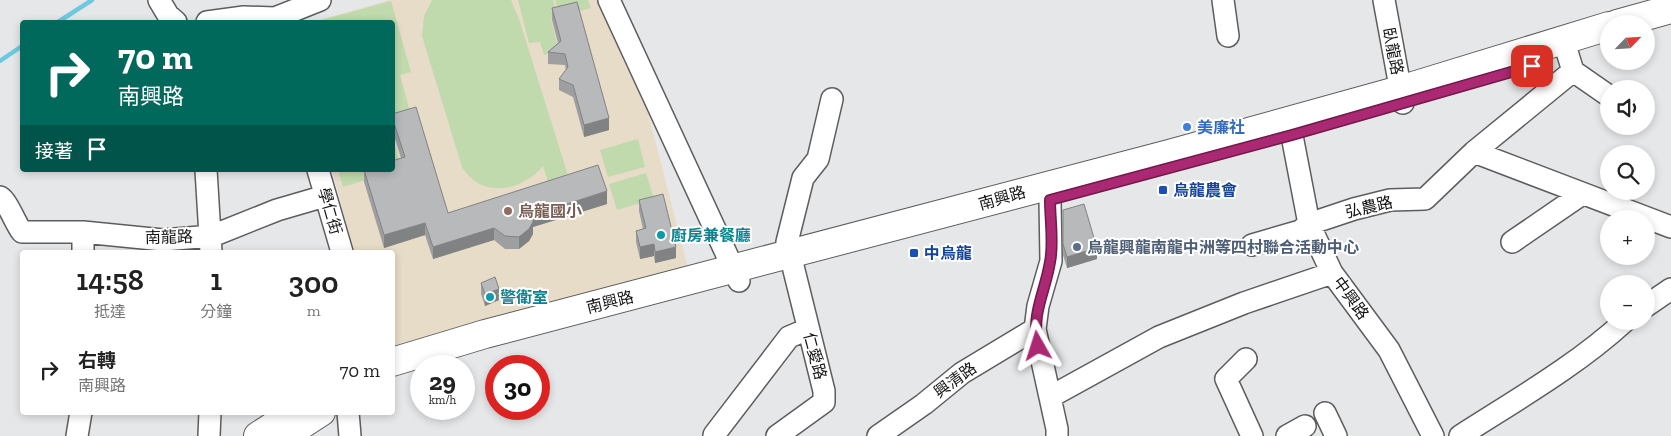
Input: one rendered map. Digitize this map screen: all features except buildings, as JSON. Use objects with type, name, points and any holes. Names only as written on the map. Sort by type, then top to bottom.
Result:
[{"type":"main road","points":[[1649,15],[1671,9]]},
{"type":"main road","points":[[1655,30],[1671,26]]},
{"type":"main road","name":"南興路","points":[[1568,55],[1600,32]]},
{"type":"main road","name":"南興路","points":[[467,355],[791,261],[1290,128],[1402,96],[1600,46]]},
{"type":"main road","name":"南興路","points":[[395,361],[485,334],[737,276]]},
{"type":"main road","points":[[395,377],[410,372]]},
{"type":"main road","points":[[258,436],[290,415]]},
{"type":"main road","points":[[284,436],[317,415]]},
{"type":"street","points":[[159,0],[168,15],[174,20]]},
{"type":"street","points":[[222,20],[273,14],[320,0]]},
{"type":"street","points":[[609,0],[737,276]]},
{"type":"street","points":[[1223,0],[1228,36]]},
{"type":"street","name":"臥龍路","points":[[1384,0],[1402,96]]},
{"type":"street","points":[[1568,55],[1600,87]]},
{"type":"street","name":"弘農路","points":[[1252,245],[1300,231],[1308,224],[1354,209],[1390,200],[1425,198],[1474,152],[1568,55]]},
{"type":"street","name":"仁愛路","points":[[777,436],[824,402],[824,391],[787,242],[803,178],[818,159],[832,99]]},
{"type":"street","name":"中興路","points":[[1290,128],[1308,224],[1332,273],[1389,350],[1432,435]]},
{"type":"street","points":[[1474,152],[1671,227]]},
{"type":"street","points":[[206,172],[212,244]]},
{"type":"street","name":"學仁街","points":[[319,172],[341,250]]},
{"type":"street","points":[[1048,193],[1051,261],[1038,306],[1035,329],[1057,436]]},
{"type":"street","points":[[1512,242],[1582,194]]},
{"type":"street","name":"南龍路","points":[[0,197],[6,202],[12,218],[22,232],[83,242],[163,240],[212,244],[277,210],[325,196]]},
{"type":"street","points":[[1050,397],[1159,337],[1244,303],[1332,273]]},
{"type":"street","points":[[1655,300],[1671,289]]},
{"type":"street","points":[[714,435],[789,337],[808,328]]},
{"type":"street","name":"興清路","points":[[878,436],[962,373],[1035,329]]},
{"type":"street","points":[[1460,436],[1590,350],[1614,330]]},
{"type":"street","points":[[1246,359],[1226,379],[1248,434]]},
{"type":"street","points":[[1325,413],[1336,436]]},
{"type":"street","points":[[77,436],[80,415]]},
{"type":"street","points":[[209,436],[210,415]]},
{"type":"street","points":[[348,415],[350,436]]},
{"type":"shaded area","name":"烏龍國小","points":[[390,0],[604,0],[636,67],[688,268],[395,345],[395,250],[353,250],[333,172],[395,172],[395,20],[319,20]]},
{"type":"green space","points":[[432,0],[511,0],[519,19],[571,185],[551,191],[543,166],[524,182],[513,186],[490,188],[470,177],[462,167],[422,36],[424,16]]},
{"type":"green space","points":[[518,0],[553,0],[558,17],[551,19],[559,51],[544,55],[540,42],[529,43]]},
{"type":"green space","points":[[555,0],[588,0],[591,8],[560,16]]},
{"type":"green space","points":[[391,1],[411,72],[400,75],[412,119],[395,123],[395,20],[321,20]]},
{"type":"green space","points":[[638,139],[645,167],[608,177],[600,150]]},
{"type":"green space","points":[[395,146],[401,169],[395,171]]},
{"type":"green space","points":[[339,172],[391,172],[343,187]]},
{"type":"green space","points":[[646,173],[654,199],[617,210],[609,184]]},
{"type":"waterway","points":[[61,20],[92,0]]},
{"type":"waterway","points":[[0,61],[20,47]]},
{"type":"place","name":"美廉社","points":[[1187,127]]},
{"type":"place","name":"烏龍農會","points":[[1163,190]]},
{"type":"place","name":"烏龍國小","points":[[508,211]]},
{"type":"place","name":"廚房兼餐廳","points":[[661,235]]},
{"type":"place","name":"烏龍興龍南龍中洲等四村聯合活動中心","points":[[1077,247]]},
{"type":"place","name":"中烏龍","points":[[914,253]]},
{"type":"place","name":"警衛室","points":[[490,297]]},
{"type":"route","points":[[1038,346],[1035,329],[1038,306],[1051,261],[1050,200],[1292,135],[1532,66]]}]
